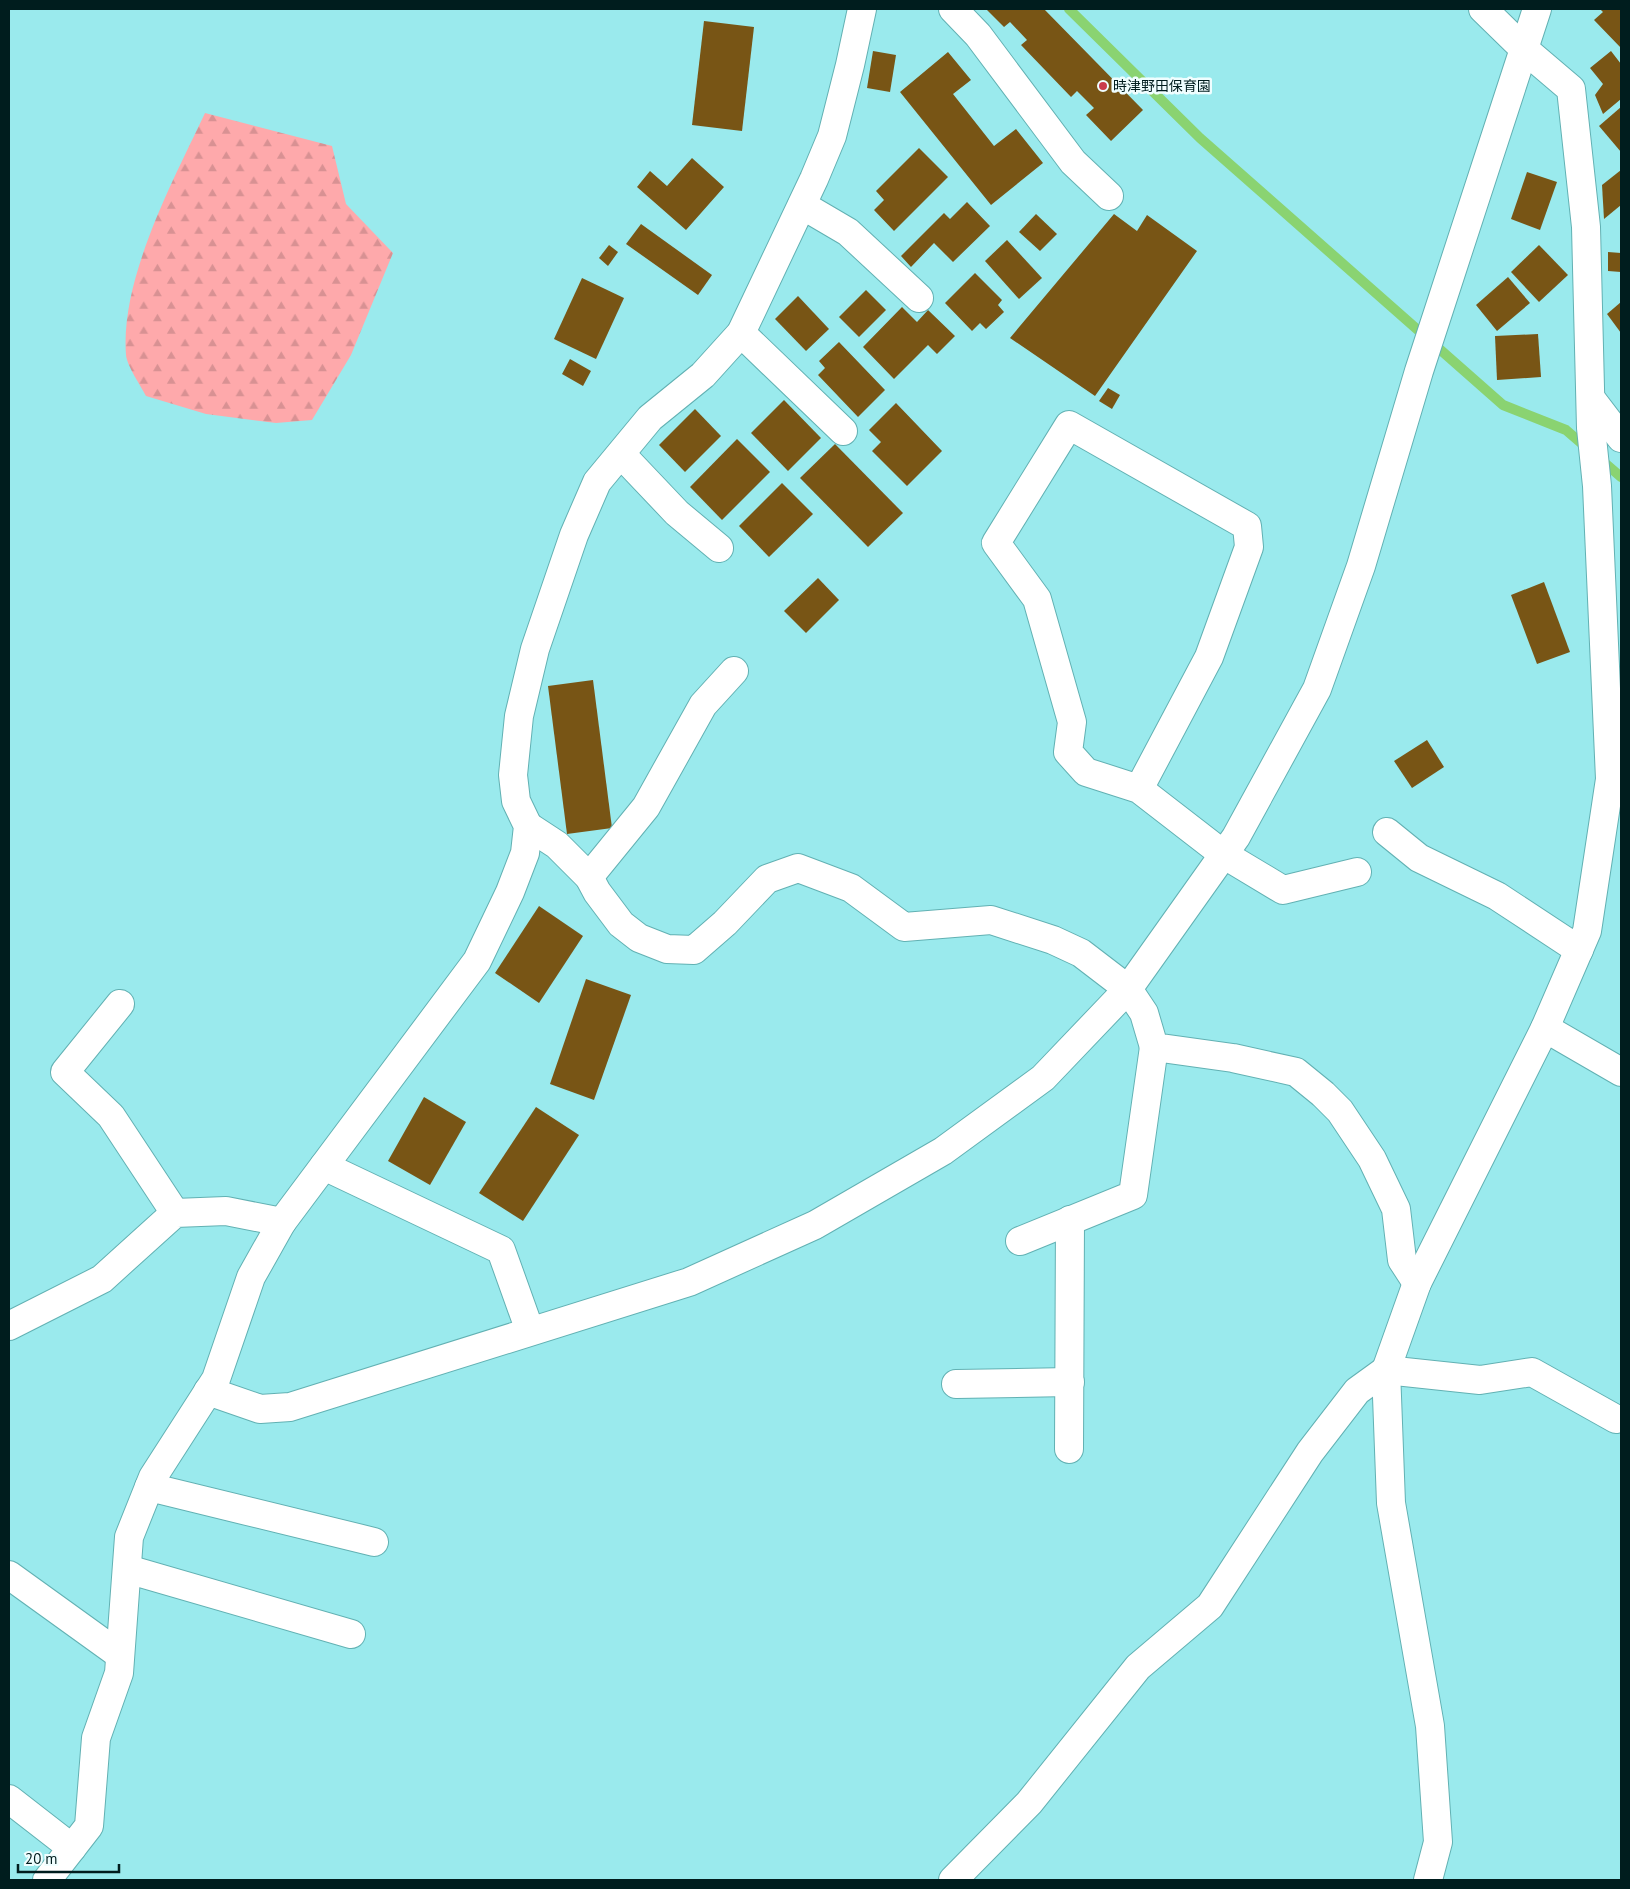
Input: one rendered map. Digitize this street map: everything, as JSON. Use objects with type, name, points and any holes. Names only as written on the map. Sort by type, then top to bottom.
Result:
[{"type":"street","points":[[862,9],[832,136],[802,205],[741,333],[703,375],[650,418],[597,482],[553,591],[534,649],[519,716],[513,776],[516,801],[528,826],[557,845],[589,877],[597,892],[621,924],[639,938],[667,949],[694,950],[725,923],[767,879],[798,868],[851,888],[904,927],[991,920],[1053,940],[1082,953],[1128,989],[1144,1013],[1154,1047],[1133,1194],[1020,1241]]},
{"type":"street","points":[[952,9],[978,35],[1073,162],[1109,196]]},
{"type":"street","points":[[1428,1880],[1438,1842],[1430,1726],[1391,1503],[1386,1370],[1416,1283],[1545,1028],[1587,931],[1610,780],[1612,633],[1592,428],[1586,227],[1571,89],[1524,49],[1484,9]]},
{"type":"street","points":[[208,1391],[260,1410],[290,1407],[689,1282],[824,1220],[943,1151],[1043,1078],[1128,989],[1236,837],[1317,689],[1361,566],[1422,363],[1537,9]]},
{"type":"street","points":[[802,205],[848,232],[919,298]]},
{"type":"street","points":[[741,333],[843,431]]},
{"type":"street","points":[[1592,400],[1621,438]]},
{"type":"street","points":[[1139,789],[1209,657],[1249,547],[1247,526],[1068,425],[996,543],[1037,599],[1072,722],[1068,752],[1086,772],[1139,789],[1223,854],[1283,890],[1357,872]]},
{"type":"street","points":[[621,454],[678,513],[719,548]]},
{"type":"street","points":[[589,877],[646,807],[703,705],[734,671]]},
{"type":"street","points":[[47,1880],[89,1826],[96,1738],[119,1673],[129,1537],[153,1477],[216,1379],[251,1277],[282,1222],[477,961],[510,892],[525,853],[528,826]]},
{"type":"street","points":[[1387,832],[1419,858],[1497,896],[1579,950]]},
{"type":"street","points":[[120,1004],[65,1072],[111,1116],[175,1213]]},
{"type":"street","points":[[1545,1028],[1621,1072]]},
{"type":"street","points":[[1154,1047],[1233,1058],[1296,1072],[1323,1094],[1340,1111],[1372,1159],[1396,1210],[1402,1260],[1416,1283]]},
{"type":"street","points":[[324,1166],[501,1250],[530,1332]]},
{"type":"street","points":[[9,1326],[102,1279],[175,1213],[226,1211],[282,1222]]},
{"type":"street","points":[[1069,1449],[1070,1220]]},
{"type":"street","points":[[953,1880],[1029,1803],[1138,1667],[1210,1606],[1310,1452],[1357,1391],[1386,1370],[1480,1380],[1532,1372],[1616,1418]]},
{"type":"street","points":[[956,1384],[1070,1382]]},
{"type":"street","points":[[149,1487],[374,1542]]},
{"type":"street","points":[[126,1569],[351,1634]]},
{"type":"street","points":[[9,1575],[120,1655]]},
{"type":"street","points":[[9,1800],[72,1848]]},
{"type":"green space","points":[[205,113],[332,146],[346,204],[393,253],[351,355],[312,420],[276,423],[206,414],[146,396],[127,360],[126,326],[131,295],[140,263],[164,199]]},
{"type":"building","points":[[986,9],[1044,9],[1143,110],[1111,141],[1086,115],[1094,108],[1077,91],[1071,97],[1021,45],[1027,40],[1010,22],[1004,27]]},
{"type":"building","points":[[1600,9],[1621,9],[1621,48],[1594,20],[1603,12]]},
{"type":"building","points":[[704,21],[754,27],[742,131],[692,125]]},
{"type":"building","points":[[873,51],[896,55],[890,92],[867,88]]},
{"type":"building","points":[[1611,51],[1621,64],[1621,99],[1603,114],[1595,95],[1603,84],[1590,68]]},
{"type":"building","points":[[948,52],[971,80],[953,94],[994,146],[1016,129],[1043,163],[991,205],[900,92]]},
{"type":"building","points":[[1621,107],[1621,152],[1599,126]]},
{"type":"building","points":[[919,148],[948,177],[894,231],[874,210],[884,200],[876,191]]},
{"type":"building","points":[[692,158],[724,187],[686,230],[637,187],[650,171],[667,186]]},
{"type":"building","points":[[1621,170],[1621,205],[1604,219],[1602,185]]},
{"type":"building","points":[[1527,172],[1557,182],[1540,230],[1511,219]]},
{"type":"building","points":[[967,202],[990,226],[953,262],[934,243],[911,267],[901,256],[944,213],[950,219]]},
{"type":"building","points":[[1036,214],[1057,234],[1040,251],[1019,232]]},
{"type":"building","points":[[1114,214],[1137,231],[1147,215],[1197,251],[1095,396],[1010,338]]},
{"type":"building","points":[[641,224],[712,275],[698,295],[626,244]]},
{"type":"building","points":[[1007,240],[1042,278],[1019,299],[985,261]]},
{"type":"building","points":[[609,245],[618,252],[608,266],[599,258]]},
{"type":"building","points":[[1539,245],[1568,275],[1539,302],[1511,272]]},
{"type":"building","points":[[1608,252],[1621,253],[1621,272],[1608,271]]},
{"type":"building","points":[[975,273],[1002,300],[998,305],[1004,312],[986,329],[980,323],[972,331],[945,303]]},
{"type":"building","points":[[1508,277],[1530,303],[1497,331],[1476,305]]},
{"type":"building","points":[[582,278],[624,298],[596,359],[554,339]]},
{"type":"building","points":[[866,290],[886,310],[859,337],[839,317]]},
{"type":"building","points":[[798,296],[829,329],[806,351],[775,319]]},
{"type":"building","points":[[1621,302],[1621,333],[1607,314]]},
{"type":"building","points":[[902,307],[917,322],[928,310],[955,336],[937,354],[928,345],[894,379],[863,347]]},
{"type":"building","points":[[1538,334],[1541,377],[1497,380],[1495,336]]},
{"type":"building","points":[[839,342],[885,390],[858,417],[818,375],[825,368],[819,361]]},
{"type":"building","points":[[570,359],[591,371],[583,386],[562,374]]},
{"type":"building","points":[[1108,388],[1120,395],[1112,409],[1099,401]]},
{"type":"building","points":[[784,400],[821,438],[788,471],[751,433]]},
{"type":"building","points":[[896,403],[942,451],[907,486],[872,451],[881,442],[869,430]]},
{"type":"building","points":[[695,409],[721,436],[685,472],[659,445]]},
{"type":"building","points":[[737,439],[770,472],[722,520],[690,487]]},
{"type":"building","points":[[835,444],[903,513],[868,547],[800,478]]},
{"type":"building","points":[[782,483],[813,514],[769,557],[739,526]]},
{"type":"building","points":[[818,578],[839,600],[806,633],[784,611]]},
{"type":"building","points":[[1544,582],[1570,652],[1537,664],[1511,595]]},
{"type":"building","points":[[593,680],[612,828],[567,834],[548,686]]},
{"type":"building","points":[[1427,740],[1444,767],[1412,788],[1394,761]]},
{"type":"building","points":[[539,906],[583,936],[539,1003],[495,973]]},
{"type":"building","points":[[586,979],[631,995],[594,1100],[550,1084]]},
{"type":"building","points":[[424,1097],[466,1122],[430,1185],[388,1161]]},
{"type":"building","points":[[536,1107],[579,1135],[523,1221],[479,1193]]},
{"type":"waterway","points":[[1069,9],[1200,138],[1503,405],[1566,430],[1588,449]]},
{"type":"waterway","points":[[1599,458],[1621,477]]},
{"type":"place","name":"時津野田保育園","points":[[1103,86]]}]
